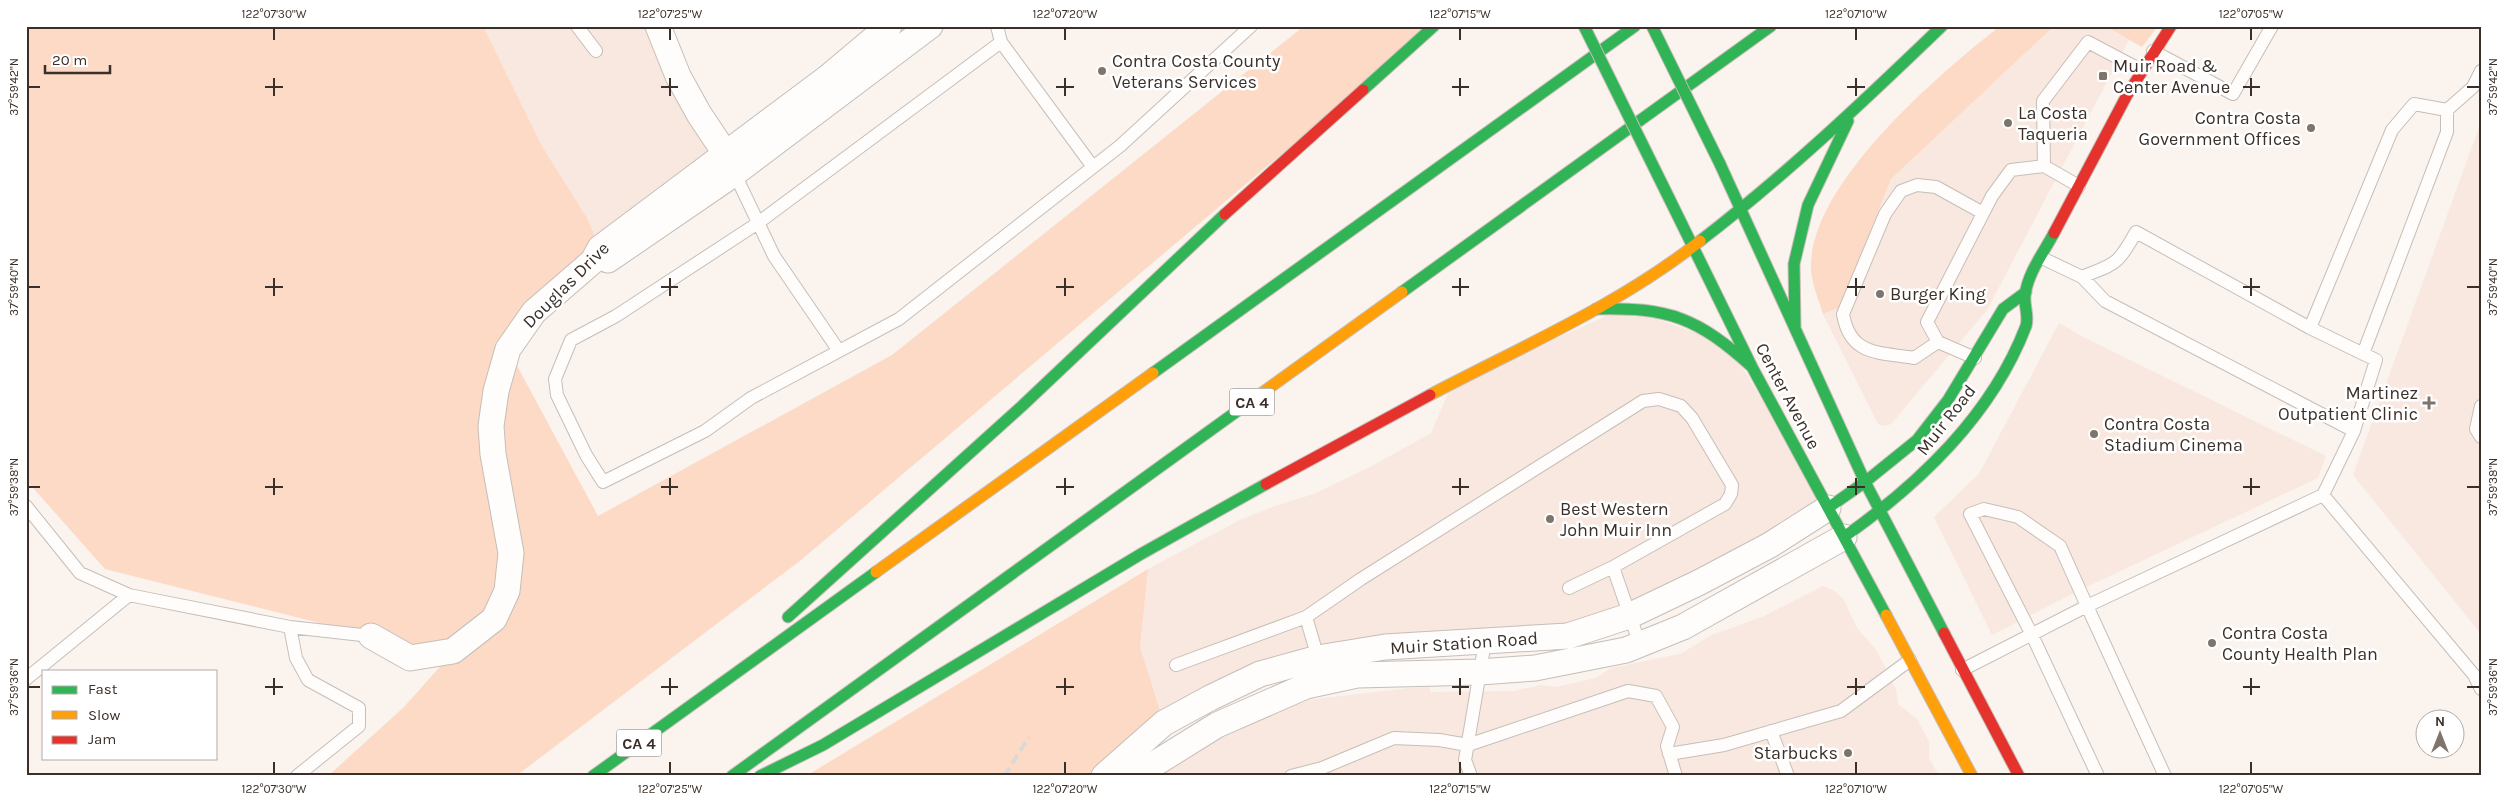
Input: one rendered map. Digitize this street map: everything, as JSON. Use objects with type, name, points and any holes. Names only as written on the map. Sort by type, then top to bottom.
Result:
[{"type":"main road","points":[[780,624],[1022,406],[1236,204],[1434,26]]},
{"type":"main road","name":"Center Avenue","points":[[1584,26],[1752,366],[1972,776]]},
{"type":"main road","name":"CA 4","points":[[593,776],[1635,26]]},
{"type":"main road","name":"Center Avenue","points":[[1652,26],[1742,209],[1865,482],[2019,776]]},
{"type":"main road","name":"CA 4","points":[[732,776],[1771,26]]},
{"type":"main road","points":[[760,776],[823,745],[1141,554],[1251,492],[1592,310],[1670,265],[1742,209],[1853,111],[1942,26]]},
{"type":"main road","name":"Muir Road","points":[[1844,537],[1881,512],[1921,478],[1975,416],[2002,374],[2027,323],[2026,292],[2042,258],[2141,70],[2171,26]]},
{"type":"main road","points":[[1795,326],[1794,264],[1808,205],[1853,111]]},
{"type":"main road","name":"Muir Road","points":[[1828,508],[1865,482],[1917,440],[1948,400],[2003,309],[2026,292]]},
{"type":"main road","points":[[1592,310],[1625,308],[1660,311],[1683,317],[1705,327],[1752,366]]},
{"type":"main road","points":[[685,710],[765,637]]},
{"type":"street","points":[[658,26],[678,76],[730,163],[930,26]]},
{"type":"street","name":"Douglas Drive","points":[[371,636],[410,658],[453,652],[494,619],[507,591],[511,553],[493,454],[491,426],[496,391],[508,348],[534,312],[593,261],[600,248],[730,163],[888,26]]},
{"type":"street","name":"Muir Station Road","points":[[1138,769],[1164,723],[1260,674],[1318,658],[1385,648],[1568,636],[1629,616],[1770,545],[1828,508]]},
{"type":"street","name":"Muir Station Road","points":[[1104,776],[1138,769],[1217,725],[1306,686],[1357,675],[1480,672],[1535,668],[1626,650],[1683,627],[1844,537]]},
{"type":"lane","points":[[577,26],[596,51]]},
{"type":"lane","points":[[997,26],[1001,42],[1093,167]]},
{"type":"lane","points":[[1001,42],[758,223],[616,316],[571,340],[555,379],[557,395],[586,455],[603,482],[705,431],[751,398],[898,319],[1120,146],[1251,26]]},
{"type":"lane","points":[[2153,51],[2233,94],[2272,26]]},
{"type":"lane","points":[[2044,166],[2043,101],[2088,42],[2141,70]]},
{"type":"lane","points":[[2363,354],[2447,132],[2447,110],[2473,87],[2481,71]]},
{"type":"lane","points":[[2310,328],[2392,130],[2414,104],[2447,110]]},
{"type":"lane","points":[[730,163],[774,256],[839,351]]},
{"type":"lane","points":[[1975,358],[1938,342],[1927,322],[1992,196],[2012,170],[2044,166],[2079,186]]},
{"type":"lane","points":[[1938,342],[1914,358],[1871,351],[1856,344],[1846,330],[1843,314],[1885,214],[1901,191],[1917,185],[1936,187],[1983,213]]},
{"type":"lane","points":[[1962,670],[2087,606],[2323,495],[2354,431],[2376,360],[2310,328],[2136,232],[2122,258],[2114,264],[2082,277]]},
{"type":"lane","points":[[2042,258],[2082,277],[2105,301],[2354,431]]},
{"type":"lane","points":[[1176,666],[1306,617],[1361,579],[1643,401],[1659,398],[1681,406],[1692,418],[1732,484],[1731,494],[1725,504],[1569,588]]},
{"type":"lane","points":[[2481,406],[2476,429],[2481,437]]},
{"type":"lane","points":[[2323,495],[2474,675],[2481,690]]},
{"type":"lane","points":[[26,506],[80,573],[130,595],[290,627],[371,636]]},
{"type":"lane","points":[[2098,776],[2032,634],[1970,514],[1984,509],[2018,516],[2060,546],[2165,776]]},
{"type":"lane","points":[[1613,566],[1640,645]]},
{"type":"lane","points":[[26,679],[130,595]]},
{"type":"lane","points":[[1306,617],[1318,658]]},
{"type":"lane","points":[[290,627],[296,658],[308,680],[359,708],[359,726],[297,776]]},
{"type":"lane","points":[[1471,776],[1465,760],[1485,642]]},
{"type":"lane","points":[[1669,754],[1724,745],[1841,711],[1910,660]]},
{"type":"lane","points":[[1292,776],[1323,772],[1394,738],[1439,740],[1468,745],[1628,691],[1656,696],[1673,727],[1667,746],[1676,776]]},
{"type":"lane","points":[[1771,731],[1788,776]]},
{"type":"shaded area","points":[[26,26],[483,26],[542,146],[587,218],[600,248],[508,349],[598,516],[892,355],[1304,26],[1433,26],[801,560],[516,776],[328,776],[404,707],[453,652],[410,658],[371,636],[105,569],[26,480]]},
{"type":"shaded area","points":[[483,26],[658,26],[725,153],[600,248],[587,218],[542,146]]},
{"type":"shaded area","points":[[2000,26],[2054,26],[1891,179],[1840,307],[1823,314],[1814,287],[1811,270],[1815,237],[1830,203],[1853,169],[1881,134],[1912,102]]},
{"type":"shaded area","points":[[2054,26],[2105,26],[2129,40],[1987,310],[1891,424],[1885,426],[1878,424],[1823,314],[1840,307],[1891,179]]},
{"type":"shaded area","points":[[2105,26],[2158,26],[2142,47]]},
{"type":"shaded area","name":"Martinez Outpatient Clinic","points":[[2481,122],[2481,634],[2353,475]]},
{"type":"shaded area","points":[[1625,308],[1728,344],[1828,508],[1629,616],[1318,658],[1164,723],[1140,647],[1148,569],[1240,520],[1275,506],[1314,494],[1374,465],[1431,433],[1452,384]]},
{"type":"shaded area","points":[[2059,323],[2085,338],[2326,456],[2318,478],[2082,589],[1992,635],[1934,517],[1979,474]]},
{"type":"shaded area","points":[[1148,569],[1140,647],[1164,723],[1104,776],[806,776]]},
{"type":"shaded area","points":[[1823,586],[1835,591],[1844,600],[1857,628],[1877,651],[1896,689],[1898,704],[1917,719],[1929,742],[1929,758],[1939,776],[1135,776],[1298,701],[1410,688],[1430,687],[1430,692],[1514,691],[1541,685],[1556,687],[1596,678],[1611,668],[1680,654],[1712,635],[1762,617]]},
{"type":"railway","points":[[1004,776],[1029,737]]},
{"type":"traffic: fast","points":[[1363,90],[1434,26]]},
{"type":"traffic: fast","points":[[1584,26],[1670,200]]},
{"type":"traffic: fast","points":[[1153,373],[1635,26]]},
{"type":"traffic: fast","points":[[1652,26],[1720,164]]},
{"type":"traffic: fast","points":[[1402,292],[1771,26]]},
{"type":"traffic: fast","points":[[1700,241],[1794,164],[1942,26]]},
{"type":"traffic: fast","points":[[1795,326],[1794,264],[1808,205],[1848,121]]},
{"type":"traffic: fast","points":[[1720,164],[1865,482],[1944,633]]},
{"type":"traffic: fast","points":[[1670,200],[1752,367],[1886,615]]},
{"type":"traffic: fast","points":[[788,617],[1022,406],[1225,214]]},
{"type":"traffic: fast","points":[[1844,537],[1900,494],[1951,445],[1974,418],[2012,358],[2026,326],[2026,288],[2036,263],[2054,233]]},
{"type":"traffic: fast","points":[[1828,508],[1865,482],[1917,440],[1948,400],[2003,309],[2026,292]]},
{"type":"traffic: fast","points":[[1596,309],[1644,310],[1681,319],[1715,337],[1752,367]]},
{"type":"traffic: fast","points":[[732,776],[1240,409]]},
{"type":"traffic: fast","points":[[760,776],[823,745],[1141,554],[1266,484]]},
{"type":"traffic: fast","points":[[593,776],[876,572]]},
{"type":"traffic: slow","points":[[1430,395],[1603,305],[1669,264],[1700,241]]},
{"type":"traffic: slow","points":[[1240,409],[1402,292]]},
{"type":"traffic: slow","points":[[876,572],[1153,373]]},
{"type":"traffic: slow","points":[[1886,615],[1972,776]]},
{"type":"traffic: jam","points":[[2054,233],[2127,95],[2171,26]]},
{"type":"traffic: jam","points":[[1225,214],[1363,90]]},
{"type":"traffic: jam","points":[[1266,484],[1430,395]]},
{"type":"traffic: jam","points":[[1944,633],[2019,776]]},
{"type":"place","name":"Contra Costa County Veterans Services","points":[[1102,71]]},
{"type":"place","name":"Muir Road & Center Avenue","points":[[2103,76]]},
{"type":"place","name":"La Costa Taqueria","points":[[2008,123]]},
{"type":"place","name":"Contra Costa Government Offices","points":[[2311,128]]},
{"type":"place","name":"Burger King","points":[[1880,294]]},
{"type":"place","name":"Martinez Outpatient Clinic","points":[[2429,403]]},
{"type":"place","name":"Contra Costa Stadium Cinema","points":[[2094,434]]},
{"type":"place","name":"Best Western John Muir Inn","points":[[1550,519]]},
{"type":"place","name":"Contra Costa County Health Plan","points":[[2212,643]]},
{"type":"place","name":"Starbucks","points":[[1848,753]]}]
